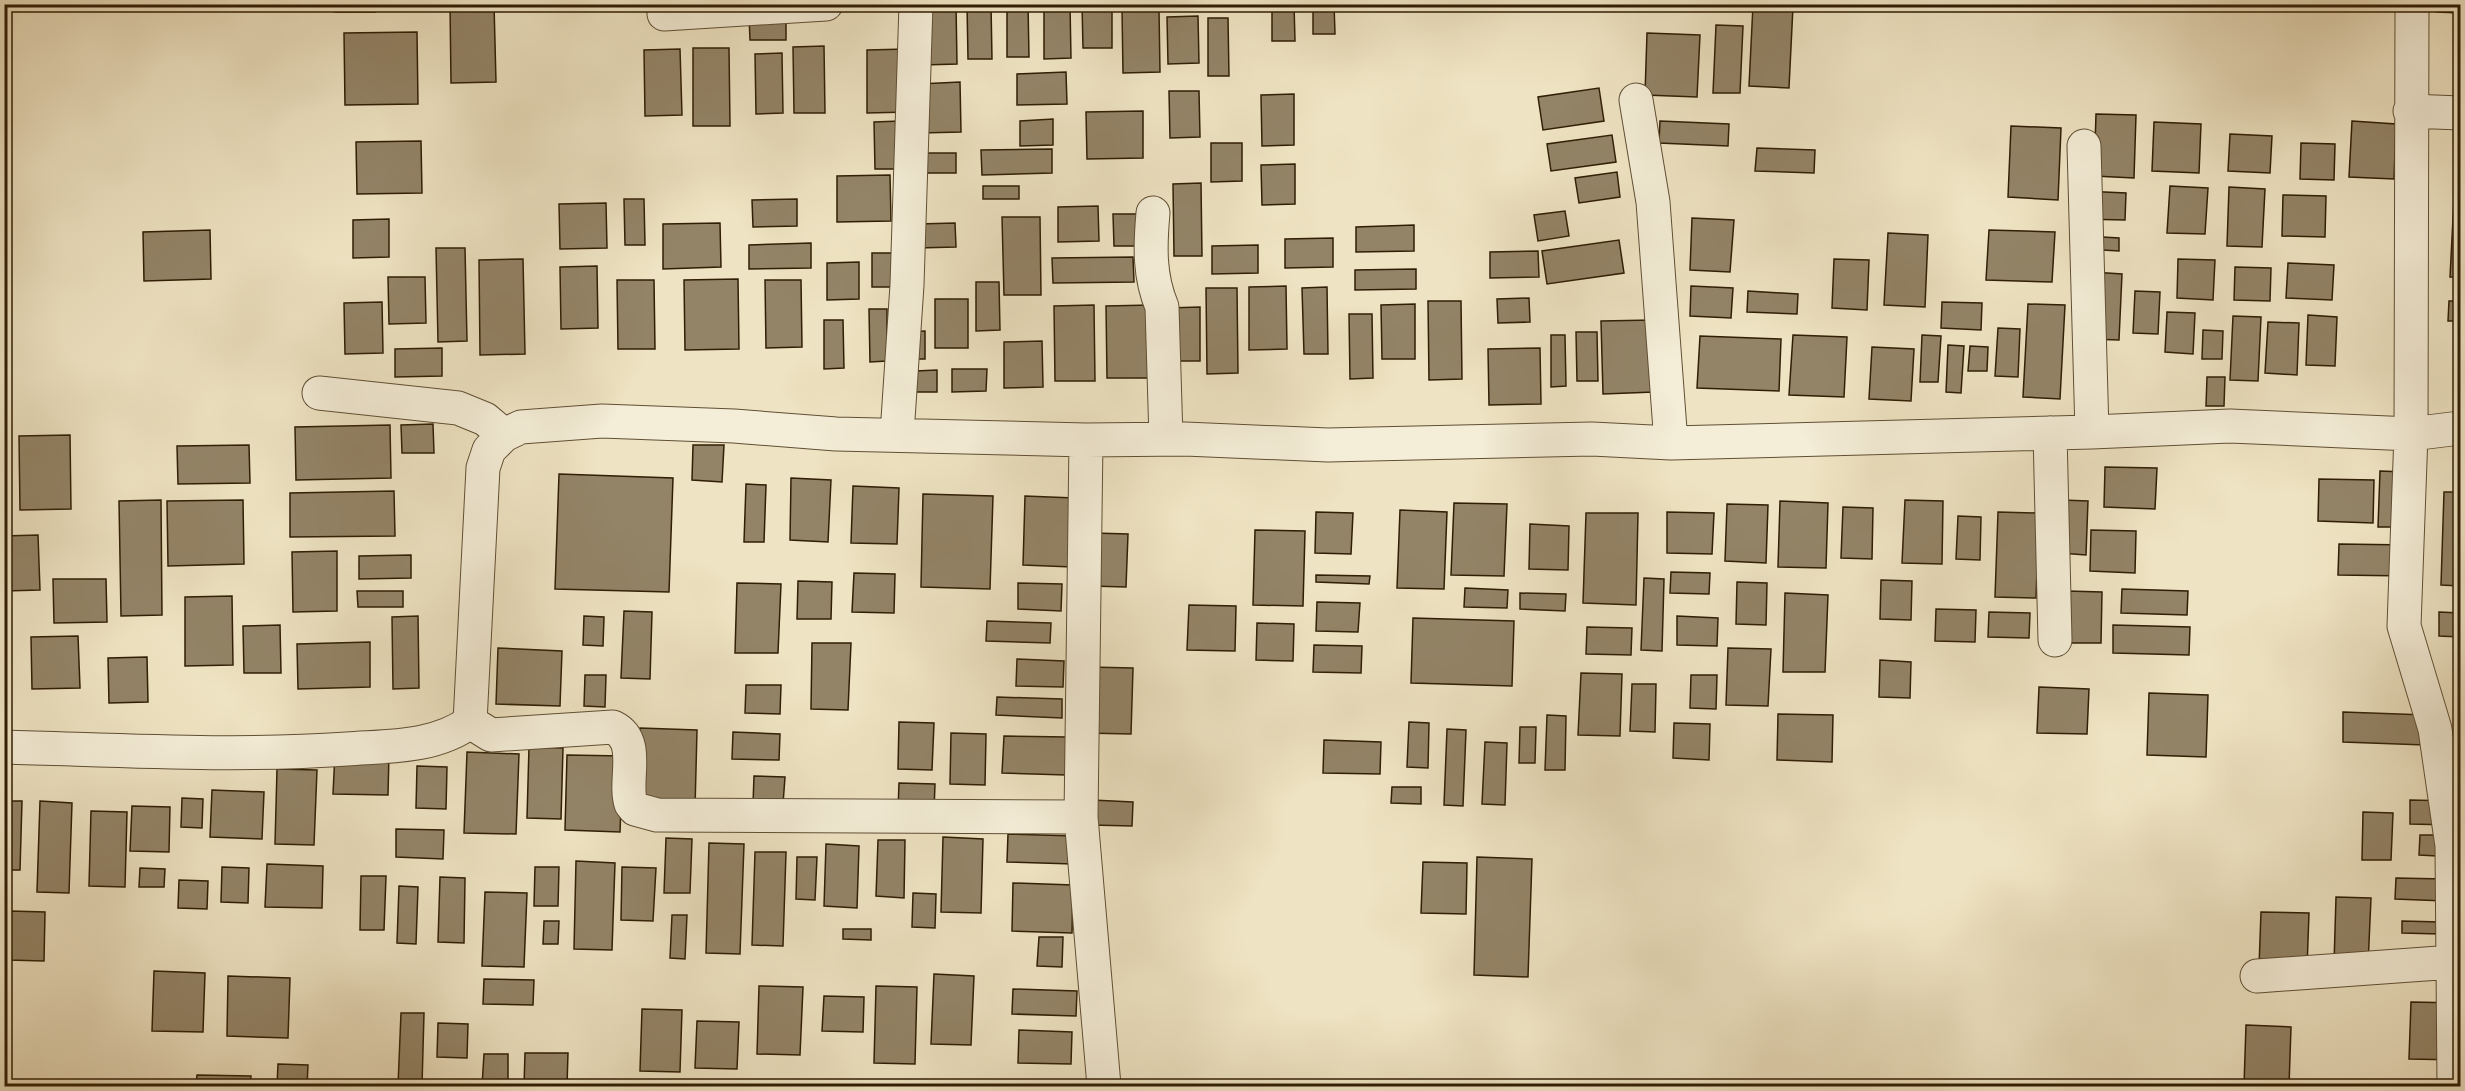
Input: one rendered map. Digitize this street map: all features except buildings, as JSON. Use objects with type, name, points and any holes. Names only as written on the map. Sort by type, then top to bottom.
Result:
[{"type":"street","points":[[664,14],[826,4]]},
{"type":"street","points":[[897,434],[908,262],[916,4]]},
{"type":"street","points":[[2412,4],[2411,434],[2404,626],[2434,729],[2445,782],[2452,846],[2455,946],[2454,1086]]},
{"type":"street","points":[[1636,100],[1653,202],[1671,443]]},
{"type":"street","points":[[2410,111],[2460,113]]},
{"type":"street","points":[[2084,146],[2092,432]]},
{"type":"street","points":[[1153,213],[1149,248],[1154,290],[1162,307],[1166,439]]},
{"type":"street","points":[[319,393],[458,408],[485,419],[504,435]]},
{"type":"street","points":[[470,722],[483,468],[489,450],[504,435],[521,427],[536,424],[602,421],[734,426],[836,434],[1086,440],[1166,439],[1328,445],[1592,438],[1671,443],[2092,432],[2230,426],[2411,434],[2460,428]]},
{"type":"street","points":[[2050,433],[2055,640]]},
{"type":"street","points":[[1086,440],[1081,817],[1104,1086]]},
{"type":"street","points":[[4,747],[283,754],[406,745],[444,736],[470,722]]},
{"type":"street","points":[[470,722],[490,735],[613,727],[625,736],[630,763],[631,804],[635,809],[657,815],[1081,817]]},
{"type":"street","points":[[2257,976],[2455,946]]}]
